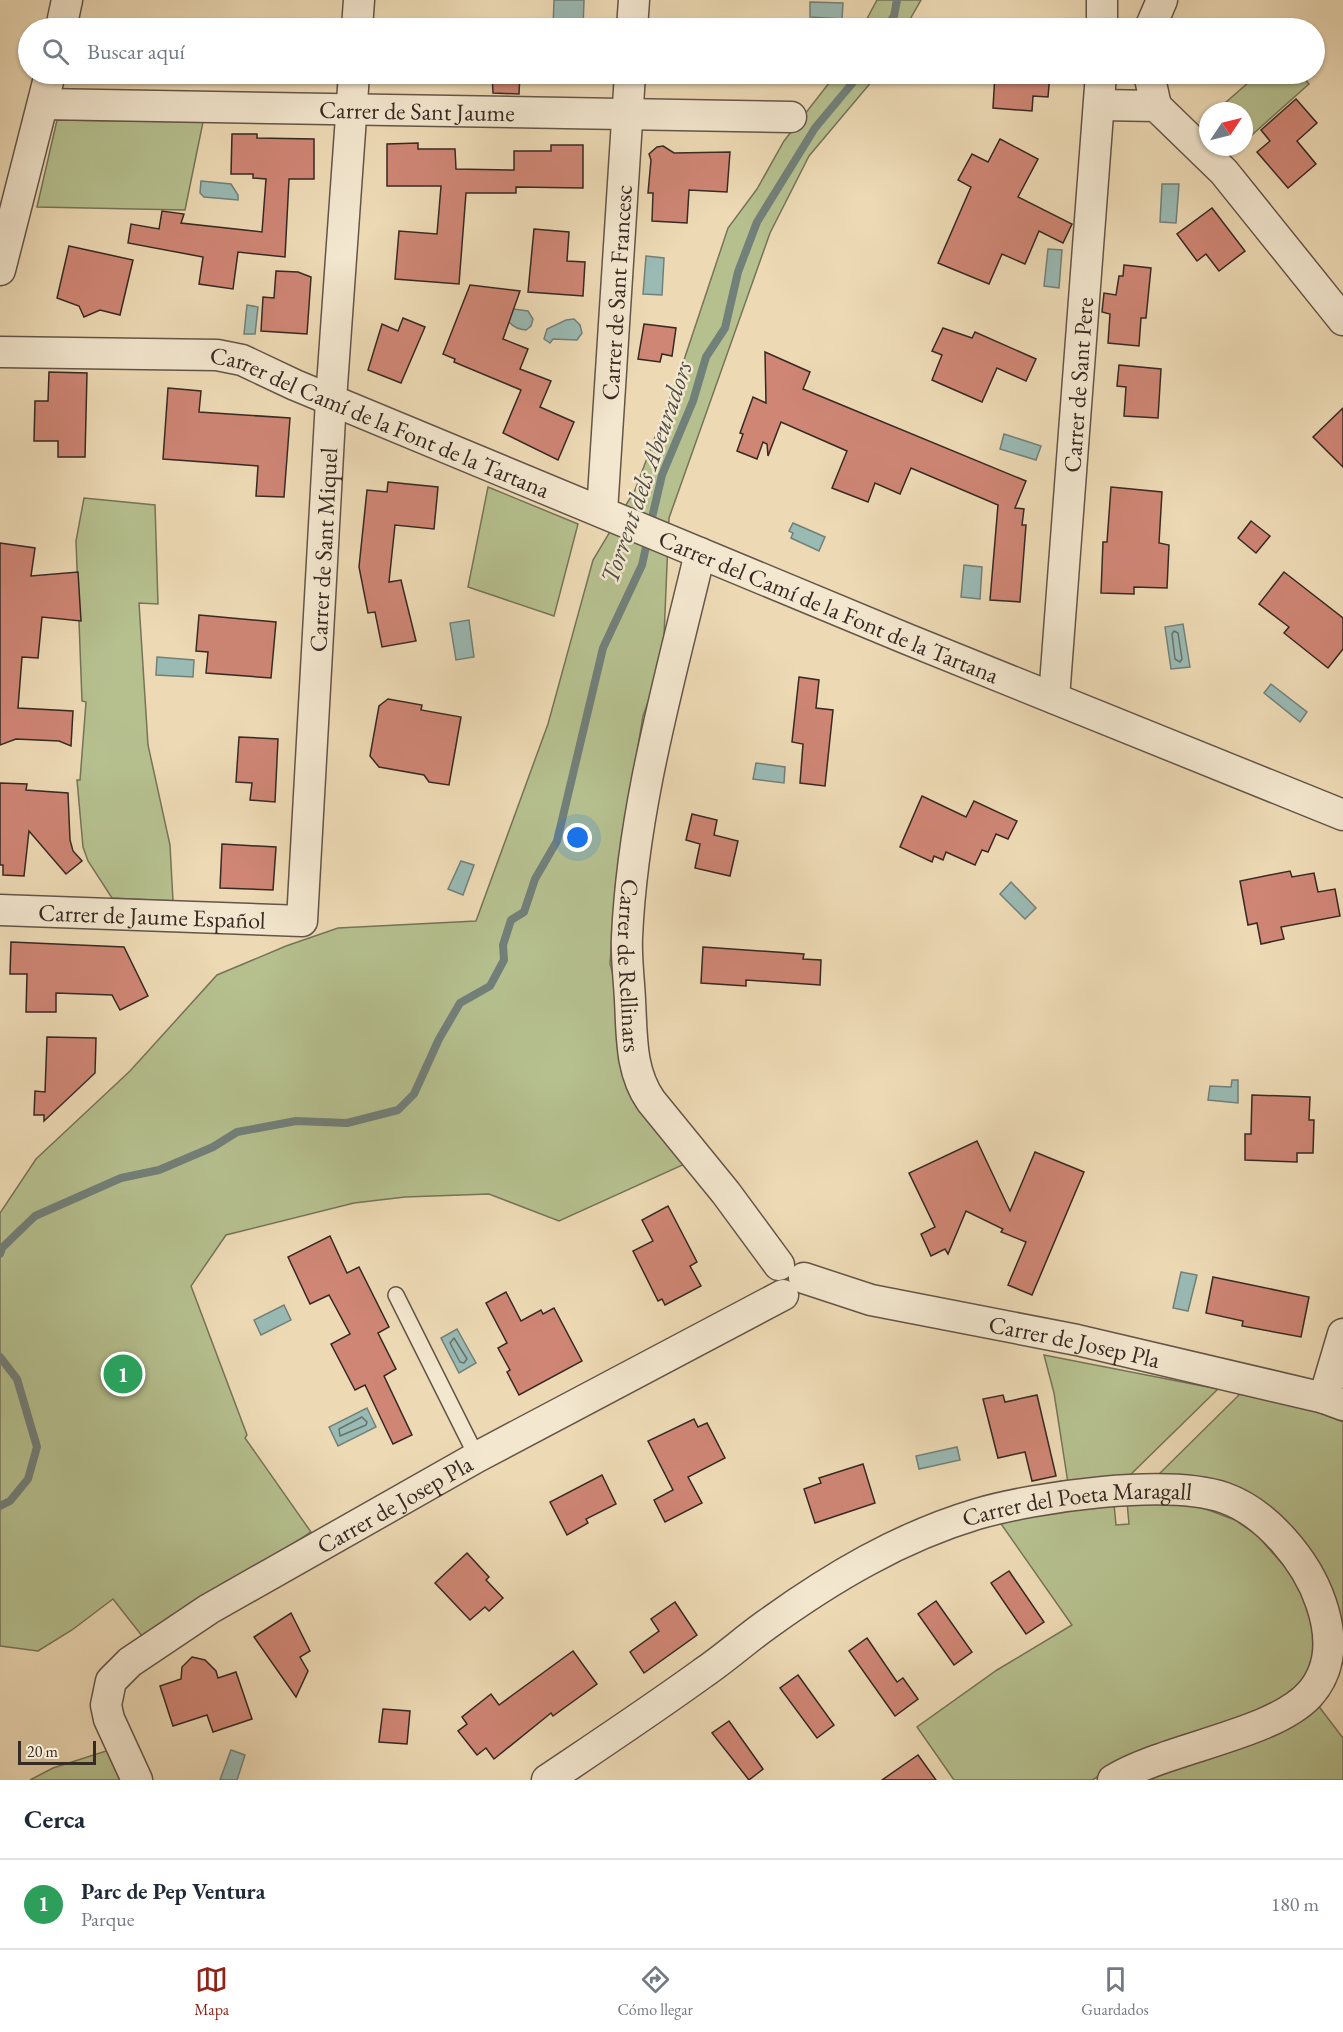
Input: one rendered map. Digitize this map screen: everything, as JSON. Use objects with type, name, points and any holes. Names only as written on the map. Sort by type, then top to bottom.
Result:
[{"type":"street","points":[[63,18],[67,0]]},
{"type":"street","points":[[358,18],[359,0]]},
{"type":"street","points":[[633,18],[634,0]]},
{"type":"street","points":[[1102,0],[1102,18]]},
{"type":"street","points":[[1154,18],[1162,0]]},
{"type":"street","points":[[0,270],[48,84]]},
{"type":"street","name":"Carrer de Sant Miquel","points":[[302,921],[331,400],[353,84]]},
{"type":"street","name":"Carrer de Sant Francesc","points":[[602,512],[629,84]]},
{"type":"street","name":"Carrer de Sant Pere","points":[[1054,698],[1101,84]]},
{"type":"street","points":[[1151,84],[1156,106],[1224,172],[1343,320]]},
{"type":"street","name":"Carrer de Sant Jaume","points":[[43,104],[791,117]]},
{"type":"street","points":[[1101,105],[1156,106]]},
{"type":"street","name":"Carrer del Camí de la Font de la Tartana","points":[[0,352],[217,355],[242,360],[331,400],[700,553],[1343,815]]},
{"type":"street","name":"Carrer de Rellinars","points":[[700,553],[653,747],[631,877],[627,939],[634,1059],[643,1088],[675,1132],[742,1213],[789,1279]]},
{"type":"street","name":"Carrer de Jaume Español","points":[[0,910],[302,921]]},
{"type":"street","name":"Carrer de Josep Pla","points":[[137,1780],[106,1705],[111,1681],[119,1671],[150,1647],[209,1609],[789,1279],[872,1300],[1077,1340],[1333,1401]]},
{"type":"street","points":[[1333,1401],[1343,1334]]},
{"type":"street","name":"Carrer del Poeta Maragall","points":[[547,1780],[705,1672],[765,1625],[829,1582],[922,1533],[977,1514],[1010,1506],[1110,1492],[1139,1489],[1188,1491],[1224,1498],[1252,1512],[1298,1559],[1320,1599],[1326,1618],[1329,1635],[1326,1668],[1308,1697],[1291,1709],[1235,1733],[1156,1759],[1113,1780]]},
{"type":"lane","points":[[396,1295],[477,1457]]},
{"type":"green space","points":[[877,0],[921,0],[911,18],[867,18]]},
{"type":"green space","points":[[828,84],[870,84],[809,156],[770,233],[669,518],[663,660],[643,716],[616,880],[610,964],[636,1052],[698,1158],[559,1221],[489,1194],[405,1197],[354,1203],[226,1235],[191,1286],[247,1435],[245,1438],[311,1532],[146,1641],[113,1599],[72,1630],[38,1651],[0,1646],[0,1213],[36,1159],[130,1071],[217,975],[286,946],[338,928],[476,921],[548,724],[593,560],[635,490],[682,366],[728,228],[757,189],[784,141]]},
{"type":"green space","points":[[1247,84],[1309,84],[1253,134],[1253,102],[1226,102]]},
{"type":"green space","points":[[57,120],[203,122],[185,210],[37,207]]},
{"type":"green space","points":[[488,487],[578,524],[554,616],[468,587]]},
{"type":"green space","points":[[84,498],[155,505],[158,604],[139,603],[148,745],[170,845],[173,901],[112,898],[88,861],[83,847],[77,780],[80,780],[86,702],[82,701],[76,541]]},
{"type":"green space","points":[[1044,1355],[1218,1389],[1129,1476],[1068,1483],[1054,1393]]},
{"type":"green space","points":[[1240,1394],[1315,1411],[1343,1422],[1343,1630],[1341,1630],[1312,1558],[1158,1475]]},
{"type":"green space","points":[[1127,1502],[1198,1506],[1235,1520],[1257,1535],[1294,1577],[1311,1613],[1316,1638],[1309,1677],[1282,1700],[1124,1762],[1092,1780],[954,1780],[917,1727],[997,1670],[1072,1625],[999,1521],[1114,1504],[1116,1525],[1129,1524]]},
{"type":"green space","points":[[1317,1704],[1343,1738],[1343,1780],[1139,1780]]},
{"type":"green space","points":[[109,1750],[137,1780],[30,1780],[53,1768]]},
{"type":"water","points":[[554,0],[584,0],[583,18],[553,18]]},
{"type":"water","points":[[810,2],[843,3],[842,18],[810,17]]},
{"type":"water","points":[[201,181],[231,184],[238,195],[238,200],[204,197],[200,193]]},
{"type":"water","points":[[1162,184],[1179,184],[1176,223],[1160,222]]},
{"type":"water","points":[[1048,249],[1062,250],[1059,288],[1044,286]]},
{"type":"water","points":[[646,256],[664,258],[662,295],[643,294]]},
{"type":"water","points":[[247,305],[258,307],[255,334],[244,334]]},
{"type":"water","points":[[500,307],[528,311],[533,319],[531,326],[526,330],[516,328]]},
{"type":"water","points":[[574,319],[580,325],[582,333],[577,340],[553,339],[550,343],[544,339],[547,329],[566,320]]},
{"type":"water","points":[[1004,434],[1041,446],[1036,460],[1000,449]]},
{"type":"water","points":[[793,523],[825,537],[819,551],[791,538],[793,533],[789,531]]},
{"type":"water","points":[[964,565],[982,567],[980,599],[961,597]]},
{"type":"water","points":[[469,620],[474,657],[456,660],[450,623]]},
{"type":"water","points":[[1183,624],[1190,667],[1171,669],[1165,627]]},
{"type":"water","points":[[157,657],[194,660],[193,677],[156,675]]},
{"type":"water","points":[[1271,684],[1307,712],[1300,722],[1264,693]]},
{"type":"water","points":[[756,763],[785,767],[784,783],[753,779]]},
{"type":"water","points":[[461,861],[474,865],[463,895],[448,889]]},
{"type":"water","points":[[1011,882],[1036,908],[1025,919],[1000,894]]},
{"type":"water","points":[[1232,1080],[1238,1080],[1238,1103],[1208,1100],[1210,1086],[1231,1087]]},
{"type":"water","points":[[1181,1272],[1197,1275],[1188,1311],[1173,1308]]},
{"type":"water","points":[[284,1305],[291,1320],[261,1335],[254,1320]]},
{"type":"water","points":[[457,1329],[476,1363],[459,1373],[441,1338]]},
{"type":"water","points":[[367,1408],[376,1427],[338,1446],[329,1427]]},
{"type":"water","points":[[957,1447],[960,1460],[919,1469],[916,1456]]},
{"type":"water","points":[[231,1750],[245,1755],[237,1780],[220,1780]]},
{"type":"building","points":[[493,84],[520,84],[519,94],[493,93]]},
{"type":"building","points":[[994,84],[1049,84],[1048,97],[1033,96],[1032,111],[993,108]]},
{"type":"building","points":[[1296,99],[1317,123],[1297,141],[1316,164],[1288,188],[1257,152],[1270,141],[1261,130]]},
{"type":"building","points":[[232,134],[257,134],[257,138],[314,139],[314,179],[289,179],[285,257],[238,252],[233,289],[199,284],[203,257],[128,243],[131,224],[159,229],[162,211],[184,214],[181,223],[262,232],[266,179],[253,178],[253,174],[231,174]]},
{"type":"building","points":[[1000,139],[1038,159],[1018,197],[1072,224],[1063,243],[1039,231],[1025,264],[1002,254],[989,284],[938,263],[971,187],[958,180],[972,154],[988,162]]},
{"type":"building","points":[[418,143],[418,149],[455,149],[456,169],[514,170],[514,151],[551,151],[551,145],[583,145],[583,188],[516,187],[516,193],[466,193],[459,284],[395,279],[399,231],[437,234],[441,186],[387,186],[387,144]]},
{"type":"building","points":[[663,146],[674,153],[730,152],[727,192],[689,190],[687,223],[652,221],[653,193],[648,193],[651,160],[649,154],[657,147]]},
{"type":"building","points":[[1212,208],[1245,251],[1219,271],[1206,254],[1197,261],[1177,234]]},
{"type":"building","points":[[534,229],[569,232],[567,261],[585,262],[583,296],[528,292]]},
{"type":"building","points":[[69,246],[133,260],[120,315],[100,310],[84,317],[79,306],[57,298]]},
{"type":"building","points":[[1124,265],[1151,268],[1146,318],[1141,318],[1139,346],[1108,343],[1110,314],[1102,312],[1104,293],[1116,295],[1119,276],[1123,276]]},
{"type":"building","points":[[276,271],[298,272],[311,277],[307,334],[261,331],[263,297],[274,298]]},
{"type":"building","points":[[470,285],[520,291],[503,339],[528,349],[520,369],[551,381],[540,407],[574,422],[558,460],[503,433],[521,390],[454,362],[455,359],[443,354]]},
{"type":"building","points":[[403,318],[425,327],[401,383],[368,370],[382,324],[398,331]]},
{"type":"building","points":[[644,324],[676,328],[672,356],[662,354],[660,362],[638,359]]},
{"type":"building","points":[[943,328],[972,338],[975,332],[1036,359],[1026,381],[997,368],[982,402],[932,380],[942,355],[932,351]]},
{"type":"building","points":[[765,352],[810,372],[803,389],[1026,481],[1015,508],[1024,509],[1022,525],[1026,525],[1020,602],[990,600],[998,505],[911,468],[900,494],[875,483],[868,502],[832,488],[847,451],[781,422],[768,456],[767,444],[763,442],[757,459],[737,451],[743,434],[740,433],[753,397],[766,403]]},
{"type":"building","points":[[1119,365],[1161,369],[1158,418],[1124,416],[1126,387],[1117,386]]},
{"type":"building","points":[[49,372],[87,373],[85,457],[58,457],[58,441],[34,441],[35,401],[48,401]]},
{"type":"building","points":[[168,388],[201,391],[199,412],[290,418],[284,497],[256,496],[258,466],[163,459]]},
{"type":"building","points":[[1343,408],[1343,467],[1313,437]]},
{"type":"building","points":[[388,482],[438,487],[434,529],[395,525],[389,582],[401,580],[416,641],[382,647],[375,612],[368,613],[359,567],[367,490],[387,492]]},
{"type":"building","points":[[1111,487],[1162,492],[1159,543],[1169,545],[1167,588],[1134,587],[1134,594],[1101,593],[1103,542],[1107,542]]},
{"type":"building","points":[[1251,521],[1270,536],[1256,553],[1238,538]]},
{"type":"building","points":[[0,543],[35,548],[31,576],[78,572],[81,621],[42,617],[38,658],[22,657],[18,708],[73,711],[71,746],[59,741],[16,739],[0,745]]},
{"type":"building","points":[[1284,572],[1343,618],[1343,649],[1328,668],[1284,633],[1289,627],[1259,604]]},
{"type":"building","points":[[199,615],[276,622],[271,678],[206,673],[208,652],[196,651]]},
{"type":"building","points":[[799,677],[819,680],[816,708],[833,710],[825,786],[800,783],[803,744],[792,742]]},
{"type":"building","points":[[388,699],[422,705],[421,710],[461,717],[449,785],[429,782],[424,775],[379,767],[370,756],[379,706]]},
{"type":"building","points":[[239,737],[278,739],[275,802],[250,800],[252,783],[236,782]]},
{"type":"building","points":[[0,783],[27,784],[26,790],[68,793],[70,840],[73,851],[82,861],[66,874],[29,831],[24,876],[3,875],[3,865],[0,865]]},
{"type":"building","points":[[922,796],[966,817],[974,801],[1017,821],[1008,839],[996,834],[988,852],[982,850],[975,865],[946,852],[943,860],[934,856],[932,862],[900,847]]},
{"type":"building","points":[[692,814],[717,820],[714,835],[738,841],[730,876],[695,868],[700,844],[686,840]]},
{"type":"building","points":[[222,844],[276,847],[273,890],[220,888]]},
{"type":"building","points":[[1290,871],[1292,877],[1314,873],[1318,892],[1335,889],[1340,916],[1281,927],[1284,939],[1261,944],[1257,923],[1248,925],[1240,881]]},
{"type":"building","points":[[11,942],[124,947],[148,996],[120,1010],[112,995],[56,993],[56,1012],[26,1012],[27,974],[10,974]]},
{"type":"building","points":[[703,947],[804,954],[803,959],[821,960],[820,985],[746,980],[746,986],[701,983]]},
{"type":"building","points":[[47,1037],[96,1038],[95,1073],[44,1121],[44,1115],[34,1115],[35,1091],[45,1092]]},
{"type":"building","points":[[1252,1095],[1310,1097],[1309,1120],[1314,1120],[1313,1153],[1297,1153],[1297,1162],[1245,1160],[1245,1134],[1251,1134]]},
{"type":"building","points":[[977,1141],[1010,1211],[1035,1152],[1084,1172],[1032,1295],[1008,1285],[1026,1242],[1001,1232],[1003,1229],[966,1211],[948,1254],[945,1249],[931,1256],[921,1234],[935,1227],[909,1173]]},
{"type":"building","points":[[668,1206],[697,1262],[690,1266],[701,1286],[665,1305],[662,1299],[658,1301],[633,1251],[653,1241],[642,1220]]},
{"type":"building","points":[[330,1236],[347,1273],[359,1267],[389,1327],[378,1333],[396,1369],[384,1376],[412,1435],[393,1444],[365,1385],[355,1390],[331,1344],[350,1334],[329,1295],[310,1304],[288,1257]]},
{"type":"building","points":[[1213,1277],[1309,1297],[1301,1337],[1242,1326],[1243,1321],[1206,1313]]},
{"type":"building","points":[[506,1292],[521,1321],[541,1310],[543,1314],[554,1308],[582,1361],[519,1395],[507,1372],[510,1370],[498,1348],[507,1343],[486,1303]]},
{"type":"building","points":[[1003,1395],[1005,1402],[1037,1395],[1056,1476],[1032,1481],[1025,1452],[998,1458],[983,1399]]},
{"type":"building","points":[[694,1419],[698,1427],[707,1423],[725,1458],[688,1477],[702,1503],[665,1522],[654,1500],[673,1490],[648,1441]]},
{"type":"building","points":[[863,1464],[875,1503],[815,1523],[804,1489],[821,1483],[819,1478]]},
{"type":"building","points":[[602,1475],[616,1504],[586,1519],[588,1523],[567,1535],[550,1502]]},
{"type":"building","points":[[467,1553],[489,1577],[486,1580],[503,1598],[489,1611],[485,1607],[470,1620],[435,1583]]},
{"type":"building","points":[[1009,1571],[1044,1622],[1026,1634],[991,1583]]},
{"type":"building","points":[[936,1601],[972,1652],[954,1665],[918,1614]]},
{"type":"building","points":[[675,1602],[697,1635],[644,1673],[630,1652],[659,1631],[651,1619]]},
{"type":"building","points":[[291,1613],[310,1651],[300,1657],[308,1671],[296,1697],[254,1637]]},
{"type":"building","points":[[867,1638],[897,1682],[903,1678],[918,1699],[895,1716],[849,1651]]},
{"type":"building","points":[[573,1651],[597,1684],[553,1716],[551,1713],[494,1759],[486,1748],[477,1755],[458,1731],[467,1724],[462,1717],[491,1694],[499,1705]]},
{"type":"building","points":[[192,1657],[205,1660],[216,1671],[218,1678],[236,1672],[252,1719],[213,1732],[207,1715],[173,1726],[160,1686],[181,1679],[182,1667]]},
{"type":"building","points":[[798,1675],[834,1725],[817,1738],[780,1688]]},
{"type":"building","points":[[383,1709],[410,1711],[407,1744],[379,1742]]},
{"type":"building","points":[[729,1721],[763,1769],[749,1780],[712,1733]]},
{"type":"building","points":[[918,1755],[936,1780],[882,1780]]},
{"type":"waterway","name":"Torrent dels Abeuradors","points":[[893,18],[897,0]]},
{"type":"waterway","name":"Torrent dels Abeuradors","points":[[650,526],[662,475],[693,401],[706,357],[725,328],[738,272],[757,222],[815,128],[852,84]]},
{"type":"waterway","name":"Torrent dels Abeuradors","points":[[0,1254],[2,1248],[35,1216],[121,1178],[159,1170],[213,1147],[237,1132],[296,1121],[347,1123],[398,1110],[414,1094],[439,1039],[460,1003],[490,986],[504,960],[503,945],[511,920],[524,912],[535,879],[557,841],[603,648],[642,565],[648,538]]},
{"type":"waterway","name":"Torrent dels Abeuradors","points":[[0,1357],[17,1379],[37,1447],[28,1479],[10,1501],[0,1506]]},
{"type":"place","name":"Parc de Pep Ventura","points":[[123,1374]]}]
